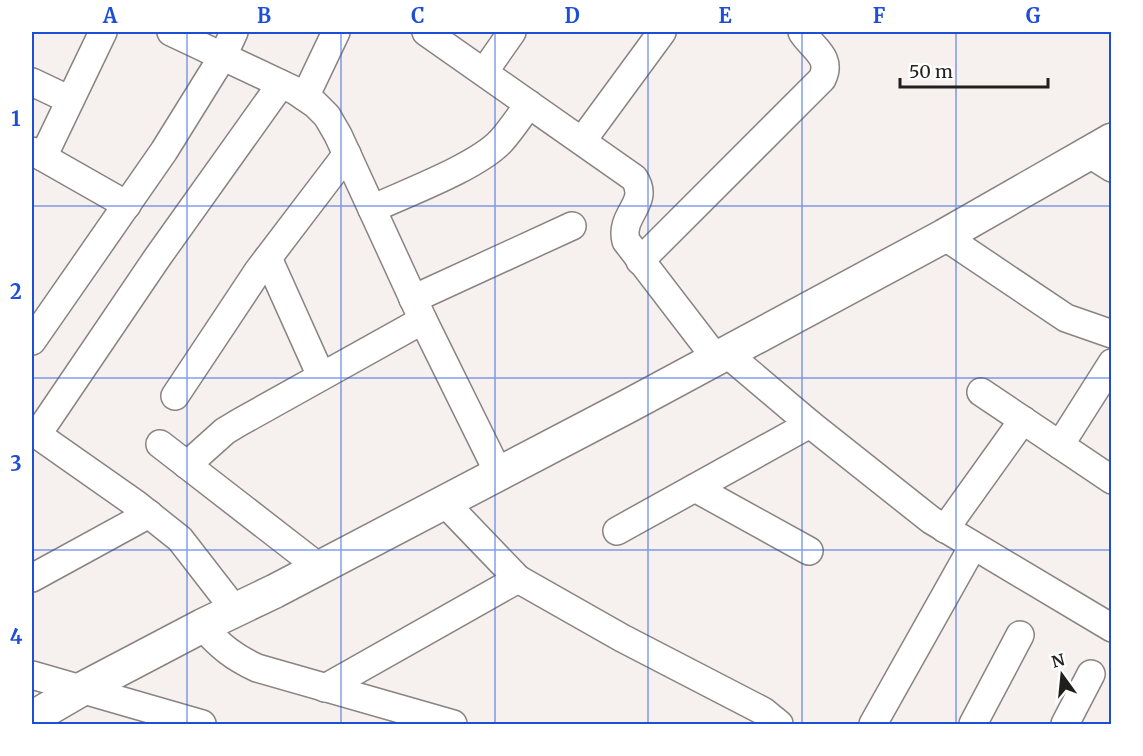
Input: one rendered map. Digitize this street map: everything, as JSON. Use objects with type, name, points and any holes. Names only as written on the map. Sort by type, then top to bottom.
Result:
[{"type":"main road","points":[[33,721],[74,694],[202,626],[445,503],[720,354],[1104,154]]},
{"type":"street","points":[[103,32],[70,100],[37,154],[127,205]]},
{"type":"street","points":[[171,32],[281,84],[305,97],[327,116],[499,474]]},
{"type":"street","points":[[32,340],[164,151],[223,56],[234,32]]},
{"type":"street","points":[[305,97],[336,32]]},
{"type":"street","points":[[426,32],[634,178],[640,187],[640,195],[627,222],[624,233],[626,241],[640,261],[720,354],[930,520],[1112,628]]},
{"type":"street","points":[[484,72],[512,32]]},
{"type":"street","points":[[582,141],[662,32]]},
{"type":"street","points":[[640,261],[822,79],[826,72],[822,54],[802,32]]},
{"type":"street","points":[[32,82],[70,100]]},
{"type":"street","points":[[235,610],[180,539],[149,514],[34,433],[281,84]]},
{"type":"street","points":[[372,209],[443,176],[489,151],[501,141],[529,104]]},
{"type":"street","points":[[176,396],[268,258],[347,154]]},
{"type":"street","points":[[187,465],[225,431],[321,376],[418,309],[572,226]]},
{"type":"street","points":[[944,236],[1066,318],[1112,334]]},
{"type":"street","points":[[268,258],[321,376]]},
{"type":"street","points":[[1060,445],[1112,363]]},
{"type":"street","points":[[981,392],[1112,480]]},
{"type":"street","points":[[945,529],[1023,420]]},
{"type":"street","points":[[617,531],[810,424]]},
{"type":"street","points":[[160,444],[320,568]]},
{"type":"street","points":[[695,488],[808,551]]},
{"type":"street","points":[[445,503],[518,579],[622,638],[763,711],[779,724]]},
{"type":"street","points":[[32,578],[149,514]]},
{"type":"street","points":[[873,724],[973,546]]},
{"type":"street","points":[[325,688],[518,579]]},
{"type":"street","points":[[202,626],[222,648],[257,668],[453,724]]},
{"type":"street","points":[[973,724],[1020,635]]},
{"type":"street","points":[[1065,724],[1091,674]]},
{"type":"street","points":[[32,675],[74,694],[202,724]]}]
